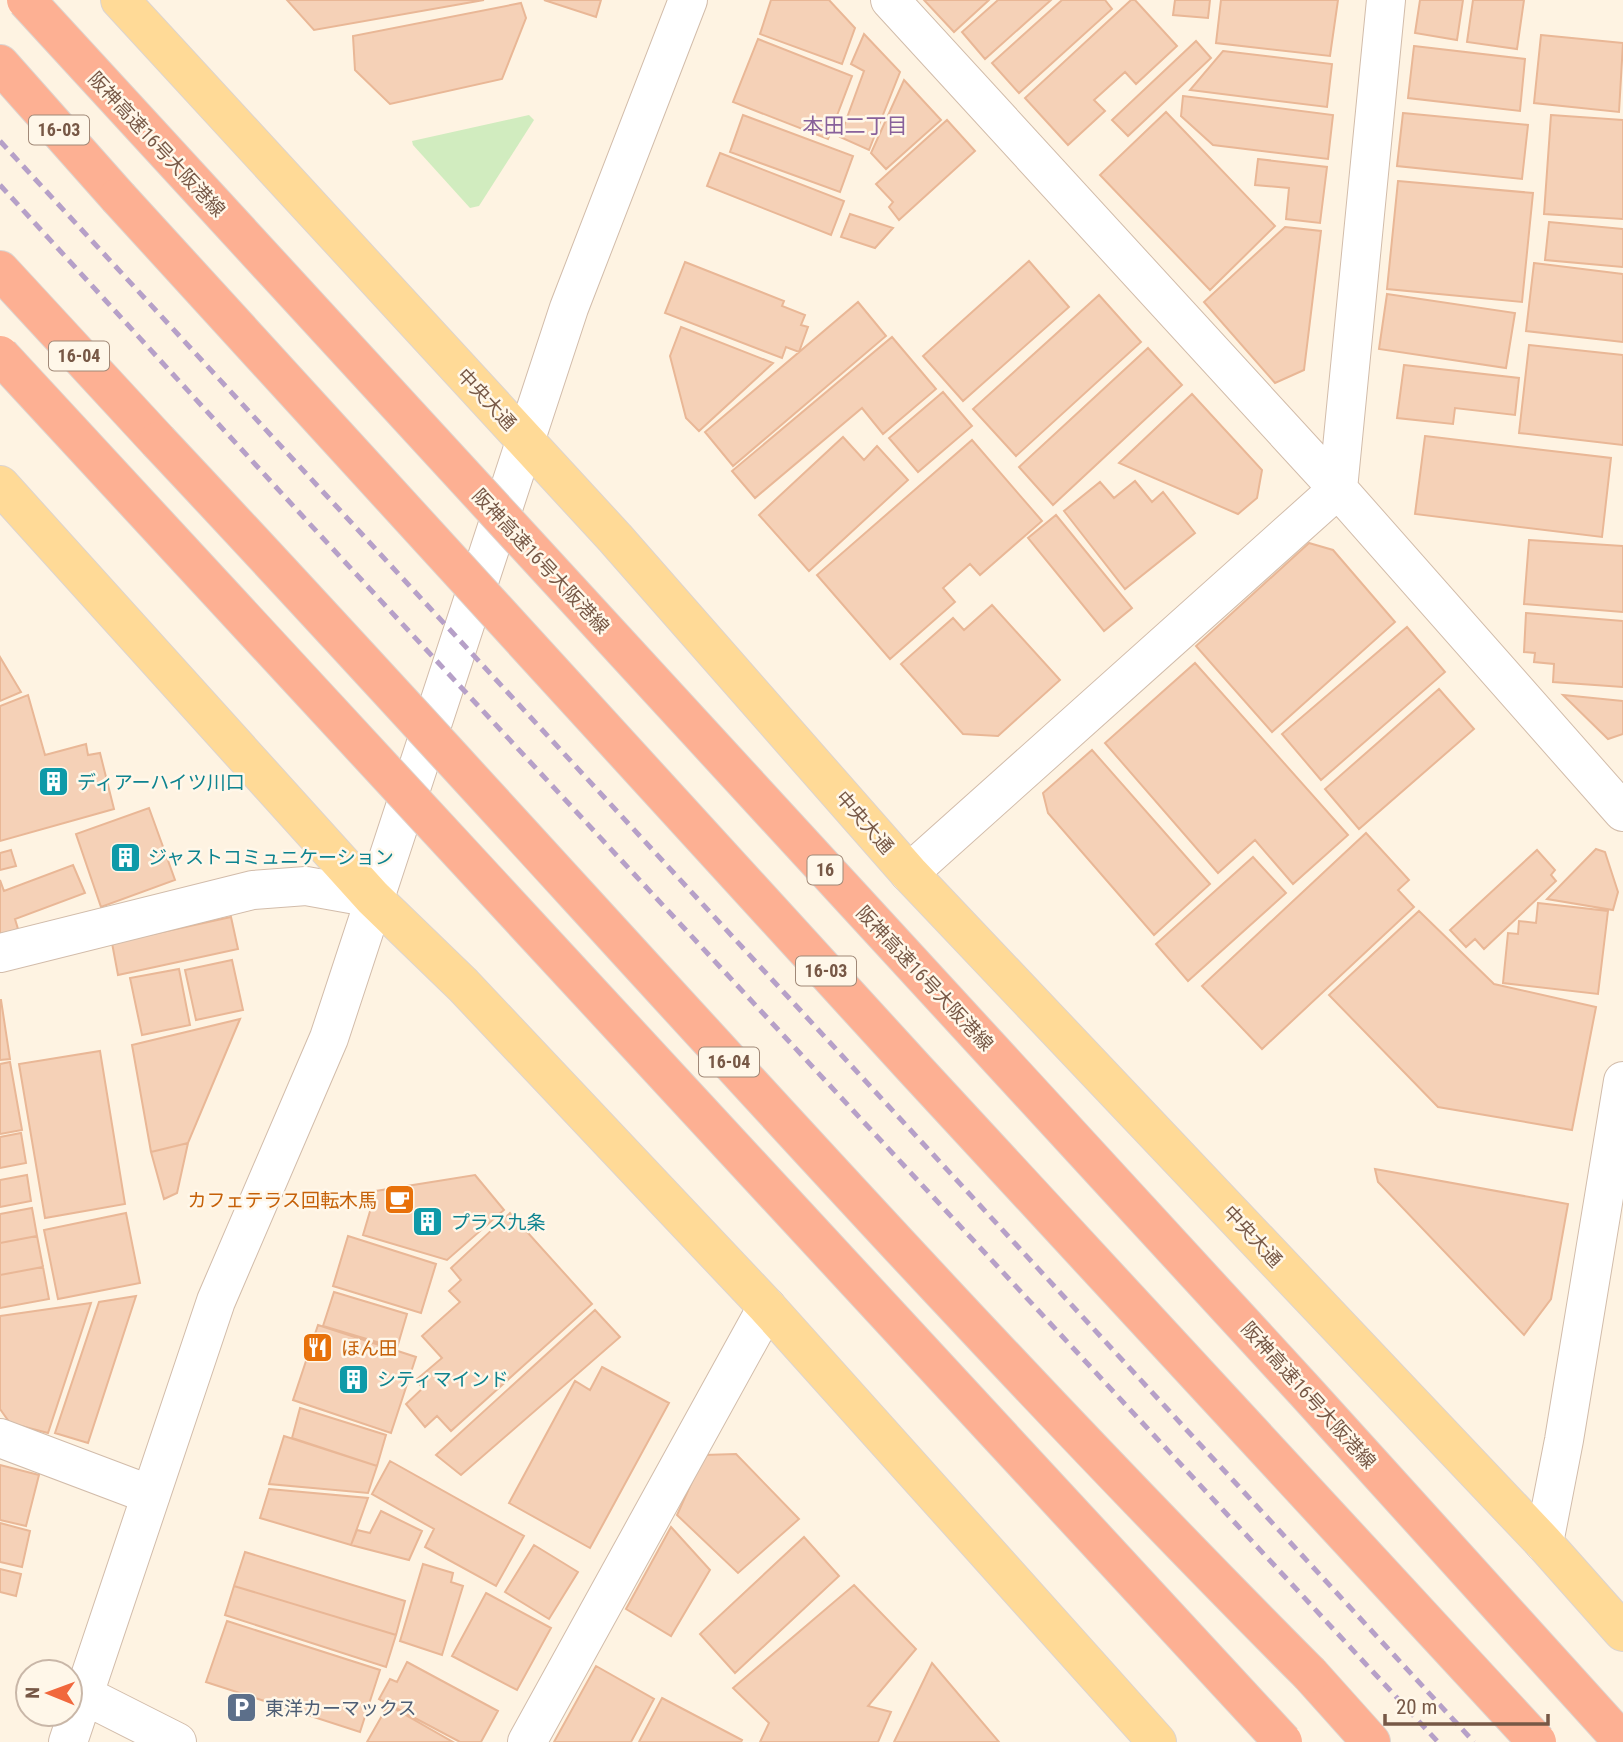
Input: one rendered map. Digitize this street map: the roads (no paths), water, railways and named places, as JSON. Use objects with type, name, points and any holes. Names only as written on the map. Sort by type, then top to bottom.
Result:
[{"type":"highway","name":"阪神高速16号大阪港線","points":[[26,0],[1287,1371],[1623,1742]]},
{"type":"highway","name":"16-03","points":[[0,64],[905,1058],[1537,1742]]},
{"type":"highway","name":"16-04","points":[[0,270],[468,775],[773,1111],[1070,1429],[1310,1674],[1371,1742]]},
{"type":"highway","points":[[0,355],[1283,1742]]},
{"type":"main road","name":"中央大通","points":[[120,0],[527,443],[909,873],[1544,1543],[1623,1632]]},
{"type":"main road","points":[[0,485],[373,898],[463,985],[766,1307],[1157,1742]]},
{"type":"street","points":[[84,1688],[216,1301],[329,1038],[373,898],[527,443],[569,308],[688,0]]},
{"type":"street","points":[[890,0],[1338,489],[1623,812]]},
{"type":"street","points":[[909,873],[1338,489],[1386,0]]},
{"type":"street","points":[[0,953],[253,890],[306,886],[373,898]]},
{"type":"street","points":[[1544,1543],[1564,1440],[1623,1081]]},
{"type":"street","points":[[527,1742],[766,1307]]},
{"type":"street","points":[[0,1438],[151,1495]]},
{"type":"street","points":[[84,1695],[177,1742]]},
{"type":"railway","points":[[0,141],[1474,1742]]},
{"type":"railway","points":[[0,185],[307,521],[1438,1742]]},
{"type":"place","name":"ディアーハイツ川口","points":[[54,782]]},
{"type":"place","name":"ジャストコミュニケーション","points":[[125,857]]},
{"type":"place","name":"カフェテラス回転木馬","points":[[400,1200]]},
{"type":"place","name":"プラス九条","points":[[428,1222]]},
{"type":"place","name":"ほん田","points":[[318,1348]]},
{"type":"place","name":"シティマインド","points":[[354,1379]]},
{"type":"place","name":"東洋カーマックス","points":[[242,1708]]},
{"type":"district","name":"本田二丁目","points":[[855,126]]}]
